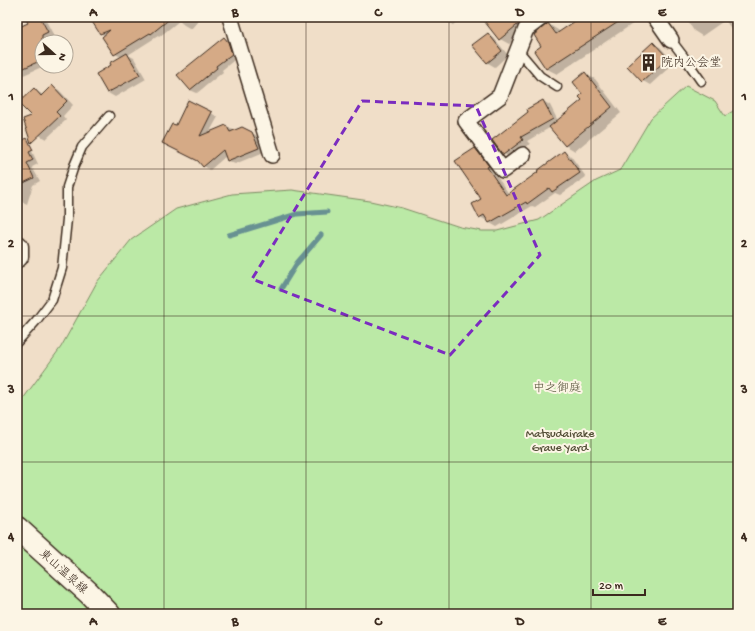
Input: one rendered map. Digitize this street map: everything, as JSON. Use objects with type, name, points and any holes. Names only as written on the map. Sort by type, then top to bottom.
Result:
[{"type":"main road","points":[[17,247],[17,256]]},
{"type":"main road","name":"東山温泉線","points":[[17,528],[110,614]]},
{"type":"street","points":[[230,17],[272,155]]},
{"type":"street","points":[[523,155],[503,170],[466,121],[500,96],[526,29],[542,17]]},
{"type":"street","points":[[655,17],[671,40]]},
{"type":"lane","points":[[671,40],[701,81]]},
{"type":"lane","points":[[518,50],[540,76],[557,86]]},
{"type":"lane","points":[[17,342],[52,300],[62,268],[67,219],[68,187],[74,166],[82,147],[109,116]]},
{"type":"highlighted area","points":[[362,101],[476,106],[540,255],[450,355],[252,279]]},
{"type":"green space","name":"Matsudairake Grave Yard","points":[[686,86],[715,101],[725,116],[738,108],[738,614],[17,614],[17,407],[61,347],[97,282],[131,240],[176,209],[232,194],[292,190],[370,201],[402,208],[460,227],[482,231],[497,231],[539,220],[596,181],[620,170],[651,118]]},
{"type":"building","points":[[25,17],[40,17],[48,32],[44,34],[34,34],[34,64],[17,71],[17,28],[28,23]]},
{"type":"building","points":[[89,17],[172,17],[151,34],[150,33],[114,55],[102,37],[110,30],[100,34]]},
{"type":"building","points":[[481,17],[527,17],[499,40]]},
{"type":"building","points":[[581,17],[626,17],[546,69],[534,51],[541,46],[534,35],[548,23],[556,34]]},
{"type":"building","points":[[488,33],[502,51],[487,63],[472,45]]},
{"type":"building","points":[[224,37],[228,42],[232,54],[216,66],[217,68],[190,90],[177,75]]},
{"type":"building","name":"院内公会堂","points":[[653,42],[668,58],[642,82],[627,66]]},
{"type":"building","points":[[127,53],[140,75],[107,93],[96,74],[111,65],[110,63]]},
{"type":"building","points":[[585,72],[612,107],[565,146],[549,127],[582,100],[579,97],[582,94],[573,82]]},
{"type":"building","points":[[52,85],[67,101],[56,112],[60,116],[31,143],[23,119],[31,116],[18,103],[34,88],[41,96]]},
{"type":"building","points":[[188,100],[212,112],[200,136],[226,125],[230,132],[242,127],[252,132],[259,148],[227,161],[223,150],[203,167],[198,161],[162,143],[172,124],[176,125]]},
{"type":"building","points":[[543,100],[553,119],[521,137],[523,140],[503,155],[492,140],[528,112],[527,109]]},
{"type":"building","points":[[17,129],[23,140],[27,138],[33,150],[29,152],[33,160],[27,163],[34,178],[17,186]]},
{"type":"building","points":[[475,148],[489,166],[487,167],[506,195],[564,151],[580,173],[552,192],[549,188],[527,204],[526,202],[489,223],[484,215],[479,218],[472,204],[481,199],[455,161]]},
{"type":"waterway","points":[[229,235],[297,214],[327,212]]},
{"type":"waterway","points":[[281,289],[297,263],[321,235]]},
{"type":"place","name":"院内公会堂","points":[[648,62]]},
{"type":"park label","name":"中之御庭","points":[[557,387]]}]
